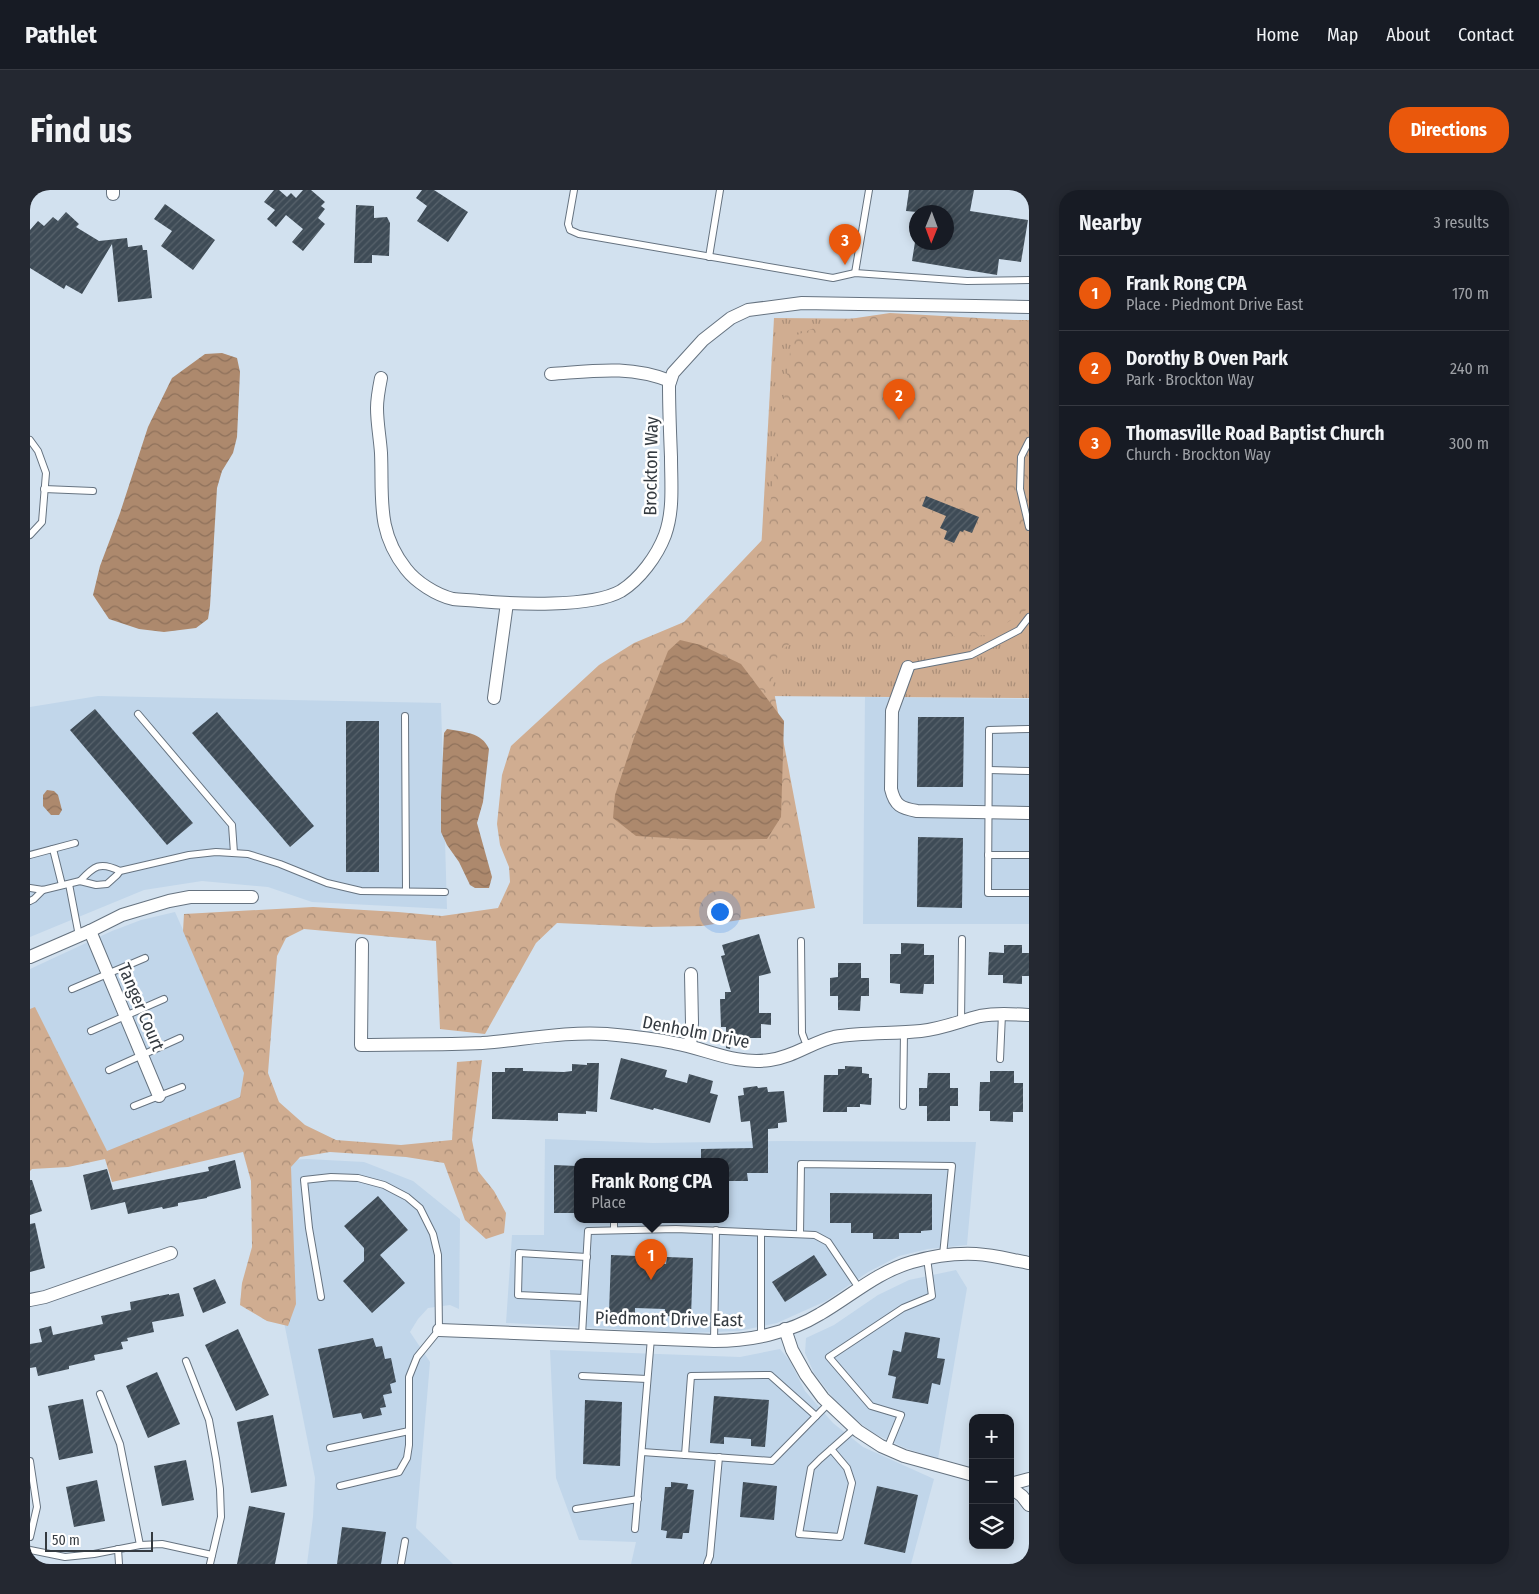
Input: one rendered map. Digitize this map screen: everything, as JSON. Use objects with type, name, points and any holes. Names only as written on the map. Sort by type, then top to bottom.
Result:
[{"type":"street","points":[[551,374],[634,370],[670,381],[673,374],[703,340],[731,318],[748,310],[802,303],[1029,307]]},
{"type":"street","name":"Brockton Way","points":[[381,378],[377,407],[381,454],[382,511],[385,531],[392,547],[406,569],[435,592],[452,598],[507,603],[564,602],[600,598],[619,592],[645,569],[665,535],[670,511],[672,492],[668,385],[670,381]]},
{"type":"street","points":[[494,698],[507,603]]},
{"type":"street","points":[[908,668],[892,711],[891,789],[893,798],[903,808],[917,811],[1029,813]]},
{"type":"street","points":[[30,957],[122,915],[169,901],[190,898],[252,897]]},
{"type":"street","name":"Tanger Court","points":[[85,933],[108,974],[159,1096]]},
{"type":"street","name":"Denholm Drive","points":[[362,944],[360,1045],[480,1043],[581,1034],[606,1034],[674,1042],[713,1054],[749,1061],[770,1060],[790,1056],[834,1038],[938,1029],[980,1016],[1002,1014],[1029,1015]]},
{"type":"street","points":[[690,1046],[692,1023],[691,974]]},
{"type":"street","points":[[30,1300],[45,1297],[171,1253]]},
{"type":"street","name":"Piedmont Drive East","points":[[439,1330],[714,1341],[741,1340],[785,1329],[820,1314],[890,1270],[927,1258],[943,1255],[978,1254],[1029,1263]]},
{"type":"street","points":[[785,1329],[792,1350],[806,1375],[823,1398],[855,1428],[887,1449],[923,1462],[969,1474]]},
{"type":"street","points":[[1014,1484],[1029,1479]]},
{"type":"street","points":[[1014,1489],[1029,1505]]},
{"type":"lane","points":[[574,190],[568,224],[570,230],[579,234],[833,278],[854,273],[967,281],[1029,280]]},
{"type":"lane","points":[[709,256],[720,190]]},
{"type":"lane","points":[[854,273],[869,190]]},
{"type":"lane","points":[[30,440],[38,451],[46,473],[42,522],[30,535]]},
{"type":"lane","points":[[1029,441],[1020,457],[1020,489],[1029,527]]},
{"type":"lane","points":[[44,489],[93,491]]},
{"type":"lane","points":[[908,668],[971,655],[1019,630],[1029,617]]},
{"type":"lane","points":[[138,714],[232,825],[234,853]]},
{"type":"lane","points":[[406,716],[406,891]]},
{"type":"lane","points":[[1029,729],[989,730],[988,813],[988,893],[1029,893]]},
{"type":"lane","points":[[989,770],[1029,771]]},
{"type":"lane","points":[[30,855],[76,843]]},
{"type":"lane","points":[[53,849],[85,933]]},
{"type":"lane","points":[[30,888],[43,890],[80,881],[96,885],[107,884],[120,871],[189,855],[216,852],[248,854],[280,864],[327,883],[361,891],[445,892]]},
{"type":"lane","points":[[988,855],[1029,856]]},
{"type":"lane","points":[[80,881],[97,866],[113,867],[120,871]]},
{"type":"lane","points":[[30,901],[43,890]]},
{"type":"lane","points":[[961,1022],[962,939]]},
{"type":"lane","points":[[801,941],[802,1033],[805,1041],[811,1047]]},
{"type":"lane","points":[[72,989],[145,958]]},
{"type":"lane","points":[[92,1030],[164,999]]},
{"type":"lane","points":[[1000,1059],[1002,1014]]},
{"type":"lane","points":[[904,1032],[904,1106]]},
{"type":"lane","points":[[109,1070],[180,1038]]},
{"type":"lane","points":[[134,1106],[182,1087]]},
{"type":"lane","points":[[800,1234],[801,1164],[952,1166],[943,1255]]},
{"type":"lane","points":[[321,1297],[309,1228],[304,1180],[332,1177],[358,1178],[384,1184],[407,1197],[420,1208],[433,1234],[438,1255],[439,1330],[417,1357],[410,1377],[407,1458],[399,1472],[340,1486]]},
{"type":"lane","points":[[614,1223],[614,1230]]},
{"type":"lane","points":[[582,1336],[588,1231],[676,1229],[815,1235],[828,1242],[859,1288]]},
{"type":"lane","points":[[714,1341],[716,1230]]},
{"type":"lane","points":[[760,1336],[761,1232]]},
{"type":"lane","points":[[584,1298],[518,1295],[519,1253],[586,1257]]},
{"type":"lane","points":[[887,1449],[901,1415],[871,1406],[829,1357],[903,1308],[932,1296],[927,1258]]},
{"type":"lane","points":[[635,1529],[651,1338]]},
{"type":"lane","points":[[186,1361],[209,1420],[220,1489],[221,1517],[210,1564]]},
{"type":"lane","points":[[685,1454],[691,1376],[770,1375],[816,1416]]},
{"type":"lane","points":[[582,1376],[647,1379]]},
{"type":"lane","points":[[100,1394],[120,1444],[140,1545]]},
{"type":"lane","points":[[642,1452],[772,1461],[829,1403]]},
{"type":"lane","points":[[830,1449],[847,1468],[852,1483],[840,1538],[798,1534],[811,1468],[830,1449],[855,1428]]},
{"type":"lane","points":[[330,1448],[409,1431]]},
{"type":"lane","points":[[708,1564],[720,1457]]},
{"type":"lane","points":[[30,1461],[36,1507],[30,1537]]},
{"type":"lane","points":[[576,1509],[638,1500]]},
{"type":"lane","points":[[402,1564],[405,1541]]},
{"type":"lane","points":[[30,1550],[65,1557],[94,1554],[140,1545],[162,1544],[212,1556]]},
{"type":"lane","points":[[118,1549],[119,1564]]},
{"type":"shaded area","points":[[98,696],[441,703],[447,909],[312,902],[268,887],[202,881],[144,890],[30,937],[30,707]]},
{"type":"shaded area","points":[[865,697],[1029,699],[1029,924],[863,924]]},
{"type":"shaded area","points":[[175,912],[259,1099],[103,1157],[30,1014],[30,969],[112,931],[141,920]]},
{"type":"shaded area","points":[[545,1139],[653,1143],[785,1141],[976,1142],[967,1245],[928,1249],[899,1256],[868,1272],[826,1301],[777,1323],[739,1331],[690,1333],[506,1323],[512,1235],[544,1235]]},
{"type":"shaded area","points":[[307,1159],[364,1162],[413,1181],[460,1219],[459,1309],[450,1305],[428,1308],[410,1332],[430,1362],[416,1528],[453,1564],[307,1564],[313,1517],[315,1478],[283,1317],[287,1160]]},
{"type":"shaded area","points":[[956,1270],[967,1288],[938,1459],[905,1448],[873,1433],[841,1408],[814,1373],[805,1353],[806,1338],[834,1325],[878,1295],[909,1280]]},
{"type":"shaded area","points":[[780,1349],[790,1361],[805,1391],[833,1423],[863,1447],[934,1479],[911,1564],[631,1564],[636,1542],[579,1540],[556,1478],[550,1350],[740,1357]]},
{"type":"green space","points":[[890,313],[1029,321],[1029,608],[989,635],[848,641],[795,639],[778,654],[772,681],[815,908],[702,926],[648,927],[557,923],[536,943],[485,1034],[440,1029],[436,941],[304,929],[286,938],[277,956],[268,1073],[279,1102],[305,1125],[336,1140],[401,1145],[452,1140],[457,1062],[482,1060],[472,1140],[478,1171],[494,1191],[506,1213],[504,1233],[486,1239],[465,1220],[444,1163],[406,1157],[330,1152],[300,1157],[291,1167],[296,1304],[288,1326],[267,1321],[240,1305],[242,1283],[252,1247],[251,1181],[243,1152],[112,1182],[105,1159],[68,1167],[32,1169],[30,1171],[30,1009],[35,1007],[107,1151],[240,1097],[244,1073],[183,931],[184,914],[313,907],[442,916],[498,908],[510,882],[509,867],[500,845],[497,824],[502,775],[511,746],[599,665],[634,643],[684,622],[766,536],[792,337],[829,322]]},
{"type":"green space","points":[[774,318],[1029,320],[1029,698],[753,696]]},
{"type":"water","points":[[222,353],[237,358],[240,372],[237,437],[233,453],[222,471],[217,488],[208,619],[196,628],[164,632],[139,629],[109,619],[93,595],[100,566],[120,513],[148,427],[172,378],[205,354]]},
{"type":"water","points":[[680,640],[701,645],[741,664],[784,721],[781,817],[767,839],[702,840],[636,836],[613,818],[615,795],[635,735],[668,651]]},
{"type":"water","points":[[447,729],[477,736],[486,743],[489,749],[483,802],[477,823],[492,877],[489,888],[475,888],[470,885],[441,832],[444,733]]},
{"type":"water","points":[[47,790],[54,791],[58,795],[62,810],[59,815],[51,815],[43,806],[43,795]]},
{"type":"building","points":[[274,190],[279,190],[287,197],[291,193],[296,198],[303,190],[311,190],[325,202],[321,206],[325,209],[318,218],[325,224],[303,251],[292,242],[303,229],[286,215],[276,227],[267,219],[275,210],[264,202]]},
{"type":"building","points":[[422,190],[434,190],[468,212],[448,242],[417,221],[427,206],[416,198]]},
{"type":"building","points":[[909,190],[974,190],[970,211],[1028,220],[1021,262],[999,259],[997,275],[912,261],[914,250],[954,250],[954,205],[909,205],[909,211],[906,211]]},
{"type":"building","points":[[165,204],[215,240],[193,270],[161,246],[172,231],[154,219]]},
{"type":"building","points":[[356,205],[374,206],[374,218],[387,217],[390,223],[389,256],[372,255],[372,263],[354,263]]},
{"type":"building","points":[[66,212],[79,224],[76,227],[99,241],[127,238],[128,247],[142,245],[143,250],[147,250],[152,298],[118,302],[112,244],[82,294],[66,285],[64,289],[30,268],[30,230],[38,221],[44,226],[53,217],[58,221]]},
{"type":"building","points":[[926,496],[979,517],[972,533],[964,530],[963,532],[960,531],[954,543],[944,539],[947,531],[940,528],[946,516],[922,506]]},
{"type":"building","points":[[95,709],[193,823],[167,845],[70,730]]},
{"type":"building","points":[[217,712],[314,826],[290,847],[192,733]]},
{"type":"building","points":[[918,717],[964,717],[963,787],[917,787]]},
{"type":"building","points":[[346,721],[379,721],[379,872],[346,872]]},
{"type":"building","points":[[918,837],[963,838],[962,908],[917,907]]},
{"type":"building","points":[[759,934],[771,973],[759,976],[759,1013],[771,1013],[771,1025],[761,1024],[761,1038],[733,1038],[730,1049],[726,1048],[726,1027],[721,1027],[720,999],[725,999],[725,992],[731,992],[721,956],[725,955],[722,945]]},
{"type":"building","points":[[901,943],[924,944],[924,955],[934,955],[934,984],[924,984],[923,994],[900,993],[900,984],[890,983],[890,954],[901,954]]},
{"type":"building","points":[[1004,945],[1022,945],[1022,953],[1029,953],[1029,976],[1022,976],[1022,984],[1003,983],[1003,975],[988,975],[989,952],[1004,953]]},
{"type":"building","points":[[838,963],[861,963],[861,978],[869,978],[869,996],[861,996],[860,1011],[838,1010],[838,996],[830,996],[830,978],[838,977]]},
{"type":"building","points":[[621,1058],[667,1070],[665,1077],[687,1083],[689,1074],[713,1081],[710,1093],[718,1095],[710,1123],[654,1108],[653,1110],[610,1099]]},
{"type":"building","points":[[587,1063],[599,1063],[597,1112],[586,1111],[586,1114],[558,1113],[558,1121],[492,1119],[492,1072],[505,1072],[505,1068],[523,1068],[523,1071],[564,1072],[572,1071],[572,1064],[587,1065]]},
{"type":"building","points":[[845,1066],[862,1067],[862,1073],[869,1074],[869,1078],[872,1078],[871,1105],[860,1104],[860,1107],[847,1107],[847,1112],[823,1112],[824,1075],[838,1075],[838,1069],[845,1069]]},
{"type":"building","points":[[990,1071],[1014,1071],[1014,1083],[1023,1083],[1023,1112],[1013,1112],[1013,1122],[990,1121],[990,1111],[979,1111],[980,1082],[990,1082]]},
{"type":"building","points":[[928,1073],[950,1073],[950,1088],[958,1088],[958,1106],[950,1106],[950,1121],[927,1121],[927,1106],[919,1106],[919,1088],[927,1088]]},
{"type":"building","points":[[757,1086],[758,1088],[767,1087],[768,1092],[784,1091],[787,1122],[778,1123],[778,1128],[768,1129],[768,1173],[747,1173],[748,1181],[729,1181],[729,1158],[701,1158],[701,1149],[753,1148],[750,1121],[741,1122],[738,1096],[744,1095],[743,1088]]},
{"type":"building","points":[[235,1160],[241,1188],[207,1198],[178,1203],[178,1206],[163,1209],[162,1207],[128,1214],[125,1202],[91,1210],[83,1175],[107,1169],[113,1190],[209,1171],[208,1167]]},
{"type":"building","points":[[554,1165],[574,1166],[574,1213],[554,1213]]},
{"type":"building","points":[[30,1180],[32,1180],[42,1211],[30,1215]]},
{"type":"building","points":[[830,1193],[932,1194],[932,1230],[921,1231],[921,1233],[899,1233],[899,1239],[873,1239],[873,1233],[851,1233],[851,1223],[830,1223]]},
{"type":"building","points":[[378,1196],[408,1230],[380,1255],[405,1283],[372,1313],[343,1281],[364,1261],[364,1248],[344,1226]]},
{"type":"building","points":[[35,1223],[45,1268],[30,1272],[30,1224]]},
{"type":"building","points":[[611,1255],[637,1256],[637,1263],[666,1264],[667,1257],[693,1258],[691,1317],[664,1316],[665,1309],[635,1308],[635,1315],[609,1314]]},
{"type":"building","points":[[814,1255],[827,1275],[785,1302],[772,1282]]},
{"type":"building","points":[[215,1279],[226,1303],[203,1313],[193,1288]]},
{"type":"building","points":[[179,1293],[184,1316],[152,1322],[154,1332],[127,1338],[128,1341],[121,1342],[123,1349],[94,1355],[95,1360],[69,1366],[69,1369],[38,1376],[36,1367],[30,1368],[30,1344],[42,1342],[39,1329],[51,1326],[53,1335],[103,1324],[101,1316],[131,1310],[130,1302]]},
{"type":"building","points":[[238,1329],[269,1395],[236,1411],[205,1345]]},
{"type":"building","points":[[905,1332],[940,1338],[937,1358],[945,1359],[940,1385],[932,1383],[928,1404],[892,1398],[896,1377],[888,1375],[893,1350],[901,1352]]},
{"type":"building","points":[[373,1338],[376,1347],[382,1346],[385,1359],[391,1358],[396,1382],[390,1384],[392,1393],[383,1395],[386,1407],[380,1408],[382,1415],[363,1419],[361,1413],[333,1418],[318,1349]]},
{"type":"building","points":[[157,1372],[180,1424],[148,1438],[126,1386]]},
{"type":"building","points":[[714,1396],[769,1400],[765,1447],[751,1446],[751,1439],[724,1437],[724,1444],[710,1443]]},
{"type":"building","points":[[83,1399],[93,1453],[59,1460],[48,1406]]},
{"type":"building","points":[[585,1400],[622,1402],[620,1466],[583,1464]]},
{"type":"building","points":[[273,1415],[287,1486],[251,1493],[237,1422]]},
{"type":"building","points":[[186,1460],[194,1500],[162,1506],[154,1466]]},
{"type":"building","points":[[97,1480],[105,1521],[74,1527],[66,1487]]},
{"type":"building","points":[[671,1482],[688,1484],[687,1489],[694,1490],[689,1533],[683,1533],[682,1539],[666,1538],[667,1531],[661,1530],[665,1487],[671,1487]]},
{"type":"building","points":[[743,1482],[777,1486],[774,1520],[740,1517]]},
{"type":"building","points":[[877,1486],[918,1495],[905,1553],[864,1544]]},
{"type":"building","points":[[249,1506],[285,1513],[275,1564],[237,1564]]},
{"type":"building","points":[[342,1527],[386,1532],[381,1564],[337,1564]]},
{"type":"place","name":"Thomasville Road Baptist Church","points":[[845,265]]},
{"type":"place","name":"Dorothy B Oven Park","points":[[899,420]]},
{"type":"place","name":"Frank Rong CPA","points":[[651,1280]]}]
